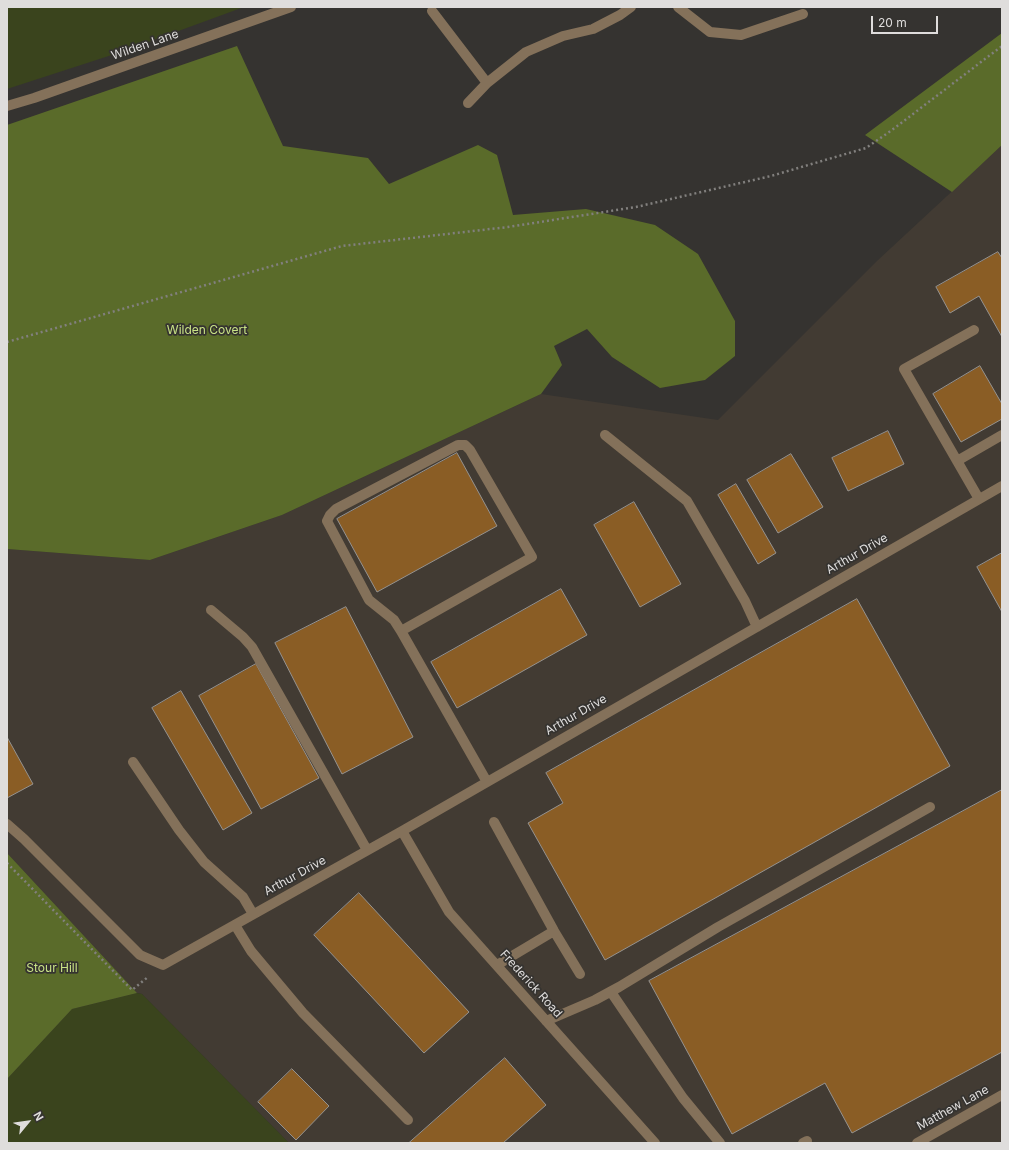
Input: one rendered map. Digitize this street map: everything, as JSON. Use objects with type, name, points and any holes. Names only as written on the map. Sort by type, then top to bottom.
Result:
[{"type":"street","name":"Wilden Lane","points":[[7,106],[49,93],[292,7]]},
{"type":"street","points":[[468,103],[487,83],[526,52],[563,36],[593,29],[620,15],[631,7]]},
{"type":"street","points":[[678,7],[710,32],[741,35],[803,14]]},
{"type":"street","points":[[432,11],[487,83]]},
{"type":"street","points":[[974,330],[904,369],[979,499]]},
{"type":"street","points":[[605,435],[687,500],[745,601],[757,627]]},
{"type":"street","points":[[957,461],[1002,435]]},
{"type":"street","points":[[401,631],[532,557],[470,450],[465,445],[458,445],[336,509],[330,515],[328,522],[369,600],[394,620],[487,782]]},
{"type":"street","name":"Arthur Drive","points":[[162,965],[402,831],[1002,486]]},
{"type":"street","points":[[211,610],[243,637],[252,647],[367,850]]},
{"type":"street","points":[[133,762],[179,830],[204,862],[243,897],[253,914]]},
{"type":"street","points":[[546,1021],[611,992],[718,927],[930,807]]},
{"type":"street","points":[[494,822],[554,931],[580,974]]},
{"type":"street","points":[[7,824],[24,839],[140,955],[162,965]]},
{"type":"street","name":"Frederick Road","points":[[402,831],[449,912],[655,1143]]},
{"type":"street","points":[[235,925],[251,951],[303,1013],[408,1120]]},
{"type":"street","points":[[496,965],[554,931]]},
{"type":"street","points":[[611,992],[683,1098],[720,1143]]},
{"type":"street","name":"Matthew Lane","points":[[917,1143],[1002,1095]]},
{"type":"path","points":[[7,342],[342,246],[508,227],[636,207],[771,176],[866,148],[1002,46]]},
{"type":"path","points":[[7,863],[132,990],[162,965]]},
{"type":"shaded area","points":[[1002,145],[1002,1143],[289,1143],[142,994],[137,993],[7,853],[7,549],[150,560],[282,515],[541,394],[718,420],[878,260]]},
{"type":"green space","points":[[7,7],[244,7],[121,52],[7,89]]},
{"type":"green space","points":[[1002,33],[1002,145],[952,192],[865,135]]},
{"type":"green space","name":"Wilden Covert","points":[[237,46],[283,146],[368,158],[389,184],[478,145],[497,155],[513,215],[586,209],[655,225],[698,254],[735,321],[735,356],[705,380],[660,388],[612,357],[587,329],[554,346],[562,365],[541,394],[282,515],[150,560],[7,549],[7,125]]},
{"type":"green space","name":"Stour Hill","points":[[7,853],[137,993],[72,1009],[7,1079]]},
{"type":"green space","points":[[137,993],[142,994],[289,1143],[7,1143],[7,1079],[72,1009]]},
{"type":"building","points":[[998,252],[1002,258],[1002,337],[979,296],[950,313],[936,287]]},
{"type":"building","points":[[980,366],[1002,404],[1002,419],[961,442],[933,394]]},
{"type":"building","points":[[888,431],[904,464],[848,491],[832,458]]},
{"type":"building","points":[[457,453],[497,526],[377,592],[337,519]]},
{"type":"building","points":[[791,454],[823,507],[778,533],[747,480]]},
{"type":"building","points":[[736,484],[776,553],[758,564],[718,495]]},
{"type":"building","points":[[634,502],[681,584],[640,607],[594,525]]},
{"type":"building","points":[[1002,553],[1002,612],[977,567]]},
{"type":"building","points":[[561,589],[587,635],[457,708],[431,662]]},
{"type":"building","points":[[857,599],[950,766],[605,960],[528,823],[563,803],[546,773]]},
{"type":"building","points":[[346,607],[413,737],[342,774],[275,643]]},
{"type":"building","points":[[256,664],[319,778],[261,809],[199,696]]},
{"type":"building","points":[[181,691],[252,813],[223,830],[152,708]]},
{"type":"building","points":[[7,737],[33,784],[7,798]]},
{"type":"building","points":[[1002,790],[1002,1052],[852,1133],[825,1083],[732,1134],[649,981]]},
{"type":"building","points":[[359,893],[469,1012],[424,1053],[314,935]]},
{"type":"building","points":[[505,1058],[546,1105],[503,1143],[409,1143]]},
{"type":"building","points":[[292,1069],[329,1106],[296,1140],[258,1102]]}]
